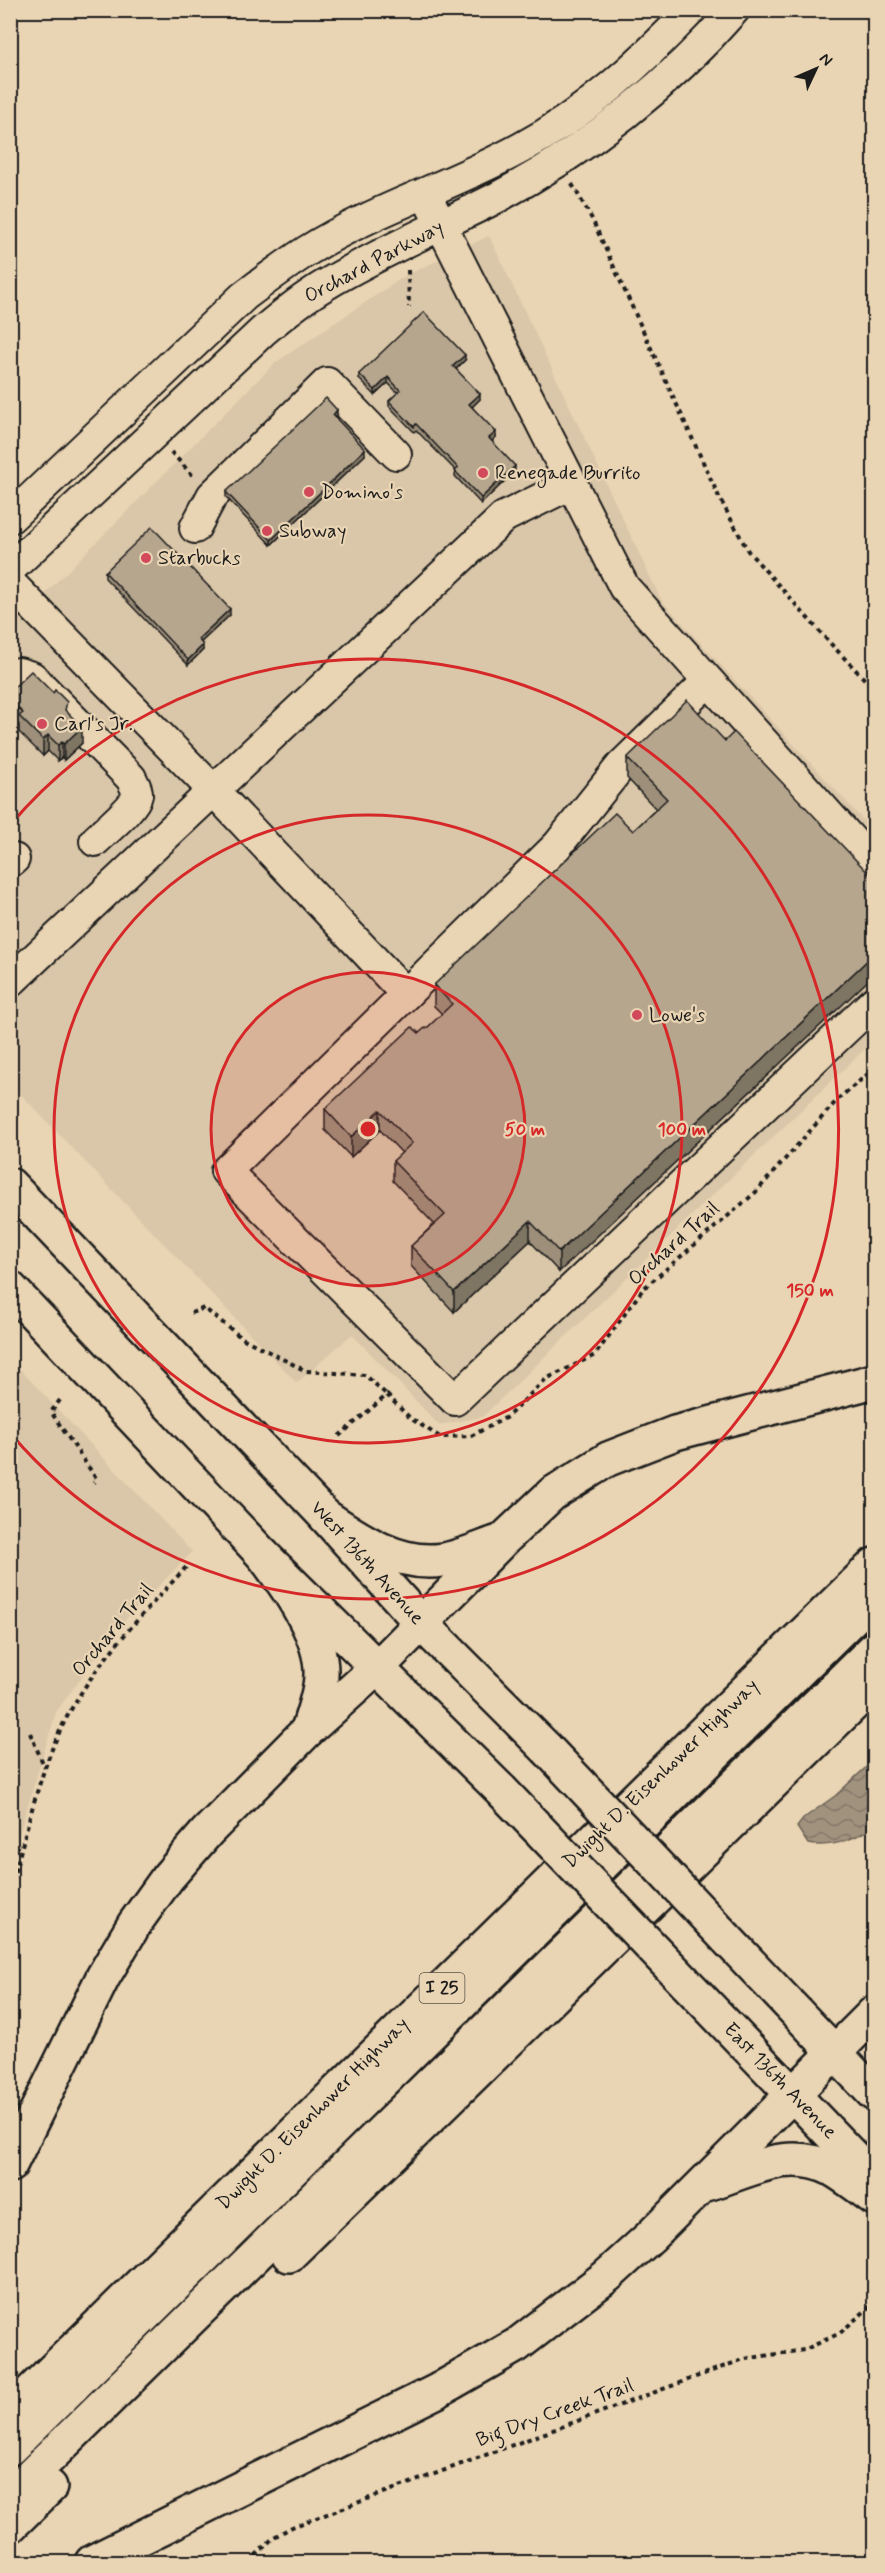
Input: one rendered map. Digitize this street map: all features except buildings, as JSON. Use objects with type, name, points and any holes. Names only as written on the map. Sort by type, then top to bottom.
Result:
[{"type":"main road","name":"West 136th Avenue","points":[[10,1185],[325,1516],[422,1624],[547,1749],[835,2052]]},
{"type":"main road","points":[[10,1288],[263,1555],[378,1666]]},
{"type":"main road","points":[[10,2165],[103,1977],[135,1923],[168,1877],[207,1832],[308,1730],[422,1624],[503,1540],[552,1494],[608,1459],[675,1432],[874,1381]]},
{"type":"main road","points":[[325,1516],[374,1546],[412,1559],[441,1560],[503,1540]]},
{"type":"main road","points":[[263,1555],[282,1581],[308,1626],[318,1653],[321,1677],[308,1730]]},
{"type":"main road","name":"Dwight D. Eisenhower Highway","points":[[10,2412],[874,1565]]},
{"type":"main road","points":[[10,2448],[874,1597]]},
{"type":"main road","points":[[10,2496],[874,1649]]},
{"type":"main road","name":"East 136th Avenue","points":[[378,1666],[501,1790],[874,2179]]},
{"type":"main road","points":[[10,2526],[874,1684]]},
{"type":"main road","points":[[92,2562],[447,2386],[500,2355],[607,2276],[703,2185],[874,2013]]},
{"type":"main road","points":[[835,2052],[874,2094]]},
{"type":"main road","points":[[703,2185],[779,2159],[810,2160],[831,2169],[874,2198]]},
{"type":"street","name":"Orchard Parkway","points":[[10,518],[244,296],[308,250],[524,147],[613,86],[691,10]]},
{"type":"street","name":"Orchard Parkway","points":[[10,569],[263,331],[293,306],[326,284],[496,197],[559,161],[642,102],[692,55],[734,10]]},
{"type":"street","points":[[425,193],[624,587],[874,865]]},
{"type":"street","points":[[195,528],[212,496],[327,383],[396,453]]},
{"type":"street","points":[[10,982],[504,517],[571,484]]},
{"type":"street","points":[[10,583],[214,791],[406,994]]},
{"type":"street","points":[[10,677],[19,673],[32,677],[131,778],[136,787],[137,795],[133,803],[95,841]]},
{"type":"street","points":[[708,681],[621,766],[556,846],[226,1171],[455,1400],[874,1002]]},
{"type":"path","points":[[572,184],[592,219],[719,497],[748,551],[829,642],[874,688]]},
{"type":"path","points":[[408,270],[409,307]]},
{"type":"path","points":[[171,452],[200,482]]},
{"type":"path","name":"Orchard Trail","points":[[191,1313],[204,1308],[242,1338],[306,1371],[364,1375],[410,1418],[440,1437],[471,1436],[507,1417],[546,1379],[595,1355],[643,1289],[756,1191],[839,1098],[874,1069]]},
{"type":"path","points":[[339,1436],[387,1395]]},
{"type":"path","points":[[60,1400],[51,1412],[96,1478],[94,1483]]},
{"type":"path","name":"Orchard Trail","points":[[10,1889],[46,1769],[66,1718],[86,1683],[109,1652],[188,1565]]},
{"type":"path","points":[[30,1733],[46,1769]]},
{"type":"path","name":"Big Dry Creek Trail","points":[[249,2562],[274,2537],[292,2527],[744,2359],[804,2350],[840,2333],[874,2303]]},
{"type":"shaded area","points":[[489,236],[661,600],[874,832],[874,1040],[482,1417],[439,1425],[352,1334],[297,1383],[11,1084],[11,628],[275,363],[405,276]]},
{"type":"shaded area","points":[[11,1360],[192,1552],[118,1627],[56,1712],[11,1861]]},
{"type":"water","points":[[874,1760],[874,1826],[843,1842],[826,1845],[808,1844],[797,1827],[804,1818],[835,1796]]},
{"type":"place","name":"Renegade Burrito","points":[[483,473]]},
{"type":"place","name":"Domino's","points":[[309,492]]},
{"type":"place","name":"Subway","points":[[267,531]]},
{"type":"place","name":"Starbucks","points":[[146,558]]},
{"type":"place","name":"Carl's Jr.","points":[[42,724]]},
{"type":"place","name":"Lowe's","points":[[637,1015]]}]
